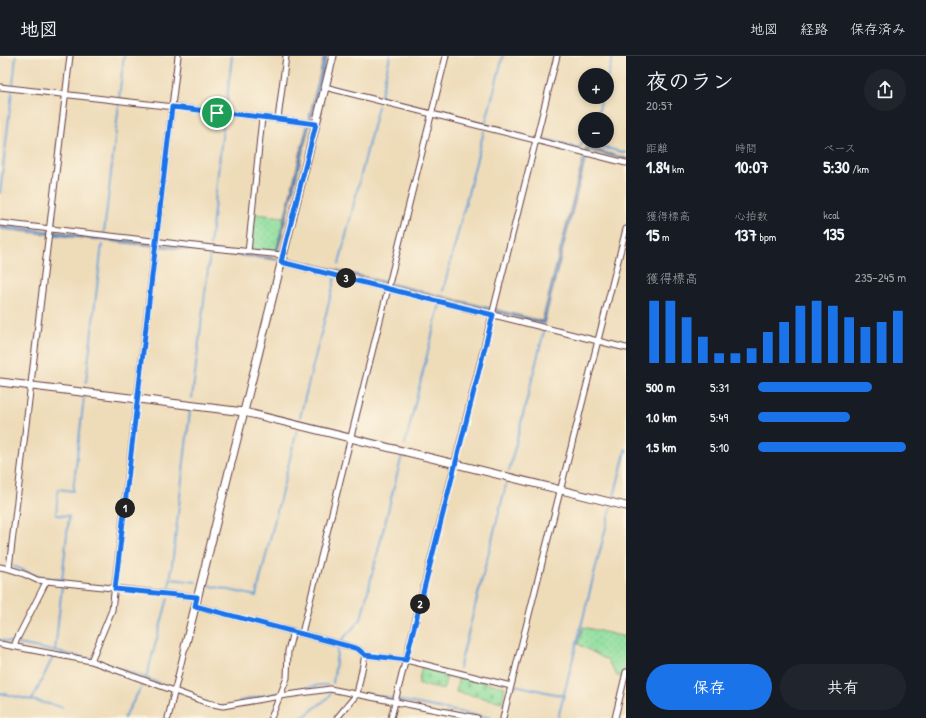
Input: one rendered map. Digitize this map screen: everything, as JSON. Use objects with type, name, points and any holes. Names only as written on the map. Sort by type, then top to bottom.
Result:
[{"type":"street","points":[[9,568],[70,56]]},
{"type":"street","points":[[92,659],[112,610],[115,589],[178,56]]},
{"type":"street","points":[[278,119],[286,56]]},
{"type":"street","points":[[168,718],[282,258],[311,124],[325,88],[333,56]]},
{"type":"street","points":[[302,633],[446,56]]},
{"type":"street","points":[[392,718],[557,56]]},
{"type":"street","points":[[0,87],[311,124]]},
{"type":"street","points":[[325,88],[626,163]]},
{"type":"street","points":[[248,252],[262,118]]},
{"type":"street","points":[[0,223],[50,232],[156,244],[248,252],[282,258],[626,348]]},
{"type":"street","points":[[503,718],[626,229]]},
{"type":"street","points":[[0,382],[244,412],[626,506]]},
{"type":"street","points":[[0,567],[9,568],[37,580],[46,582],[197,597]]},
{"type":"street","points":[[15,644],[46,582]]},
{"type":"street","points":[[195,606],[348,646],[358,649],[365,655],[406,660],[511,686]]},
{"type":"street","points":[[271,718],[287,678],[288,651],[293,631]]},
{"type":"street","points":[[0,644],[15,644],[92,659],[174,691],[208,703],[223,706],[330,689],[477,718]]},
{"type":"street","points":[[337,718],[357,694],[365,655]]},
{"type":"street","points":[[615,718],[626,672]]},
{"type":"green space","points":[[255,214],[284,217],[276,252],[250,250]]},
{"type":"green space","points":[[583,627],[626,637],[626,662],[623,677],[617,676],[607,660],[578,644]]},
{"type":"green space","points":[[422,666],[448,673],[443,690],[418,684]]},
{"type":"green space","points":[[459,676],[505,687],[502,702],[456,692]]},
{"type":"water","points":[[324,56],[327,56],[278,251],[276,252]]},
{"type":"water","points":[[586,148],[626,158],[626,160],[588,150],[544,324],[286,259],[286,257],[542,321]]},
{"type":"water","points":[[0,225],[277,258],[277,260],[0,229]]},
{"type":"waterway","points":[[13,85],[16,56]]},
{"type":"waterway","points":[[119,98],[124,56]]},
{"type":"waterway","points":[[226,108],[232,56]]},
{"type":"waterway","points":[[380,99],[390,56]]},
{"type":"waterway","points":[[485,125],[503,56]]},
{"type":"waterway","points":[[610,68],[613,56]]},
{"type":"waterway","points":[[0,193],[12,92]]},
{"type":"waterway","points":[[104,233],[119,104]]},
{"type":"waterway","points":[[599,112],[600,104]]},
{"type":"waterway","points":[[339,264],[378,106]]},
{"type":"waterway","points":[[436,112],[524,135]]},
{"type":"waterway","points":[[210,246],[224,118]]},
{"type":"waterway","points":[[443,291],[484,131]]},
{"type":"waterway","points":[[541,138],[580,148],[582,142],[626,153]]},
{"type":"waterway","points":[[86,382],[102,244]]},
{"type":"waterway","points":[[192,398],[210,253]]},
{"type":"waterway","points":[[300,417],[335,278]]},
{"type":"waterway","points":[[405,444],[440,303]]},
{"type":"waterway","points":[[509,471],[544,331]]},
{"type":"waterway","points":[[13,566],[39,577],[62,580],[69,516],[56,515],[58,489],[73,491],[84,397]]},
{"type":"waterway","points":[[169,591],[190,411]]},
{"type":"waterway","points":[[207,585],[256,596],[297,430]]},
{"type":"waterway","points":[[614,497],[626,449]]},
{"type":"waterway","points":[[341,641],[361,619],[402,455]]},
{"type":"waterway","points":[[459,669],[507,481]]},
{"type":"waterway","points":[[558,718],[611,507]]},
{"type":"waterway","points":[[171,579],[196,582]]},
{"type":"waterway","points":[[55,651],[62,586]]},
{"type":"waterway","points":[[146,678],[168,598]]},
{"type":"waterway","points":[[0,640],[96,660],[159,683]]},
{"type":"waterway","points":[[333,683],[338,646]]},
{"type":"waterway","points":[[32,700],[53,657]]},
{"type":"waterway","points":[[124,718],[143,684]]},
{"type":"waterway","points":[[287,692],[320,685],[327,685]]},
{"type":"waterway","points":[[515,685],[564,696]]},
{"type":"waterway","points":[[302,718],[329,697],[331,692]]},
{"type":"waterway","points":[[0,693],[62,707]]},
{"type":"waterway","points":[[239,701],[278,693]]},
{"type":"waterway","points":[[366,693],[393,699]]},
{"type":"waterway","points":[[398,700],[491,718]]},
{"type":"waterway","points":[[446,718],[447,713]]},
{"type":"route","points":[[172,107],[217,113],[316,124],[281,262],[493,315],[406,660],[365,655],[358,649],[348,646],[195,606],[197,597],[115,589],[172,107]]}]
